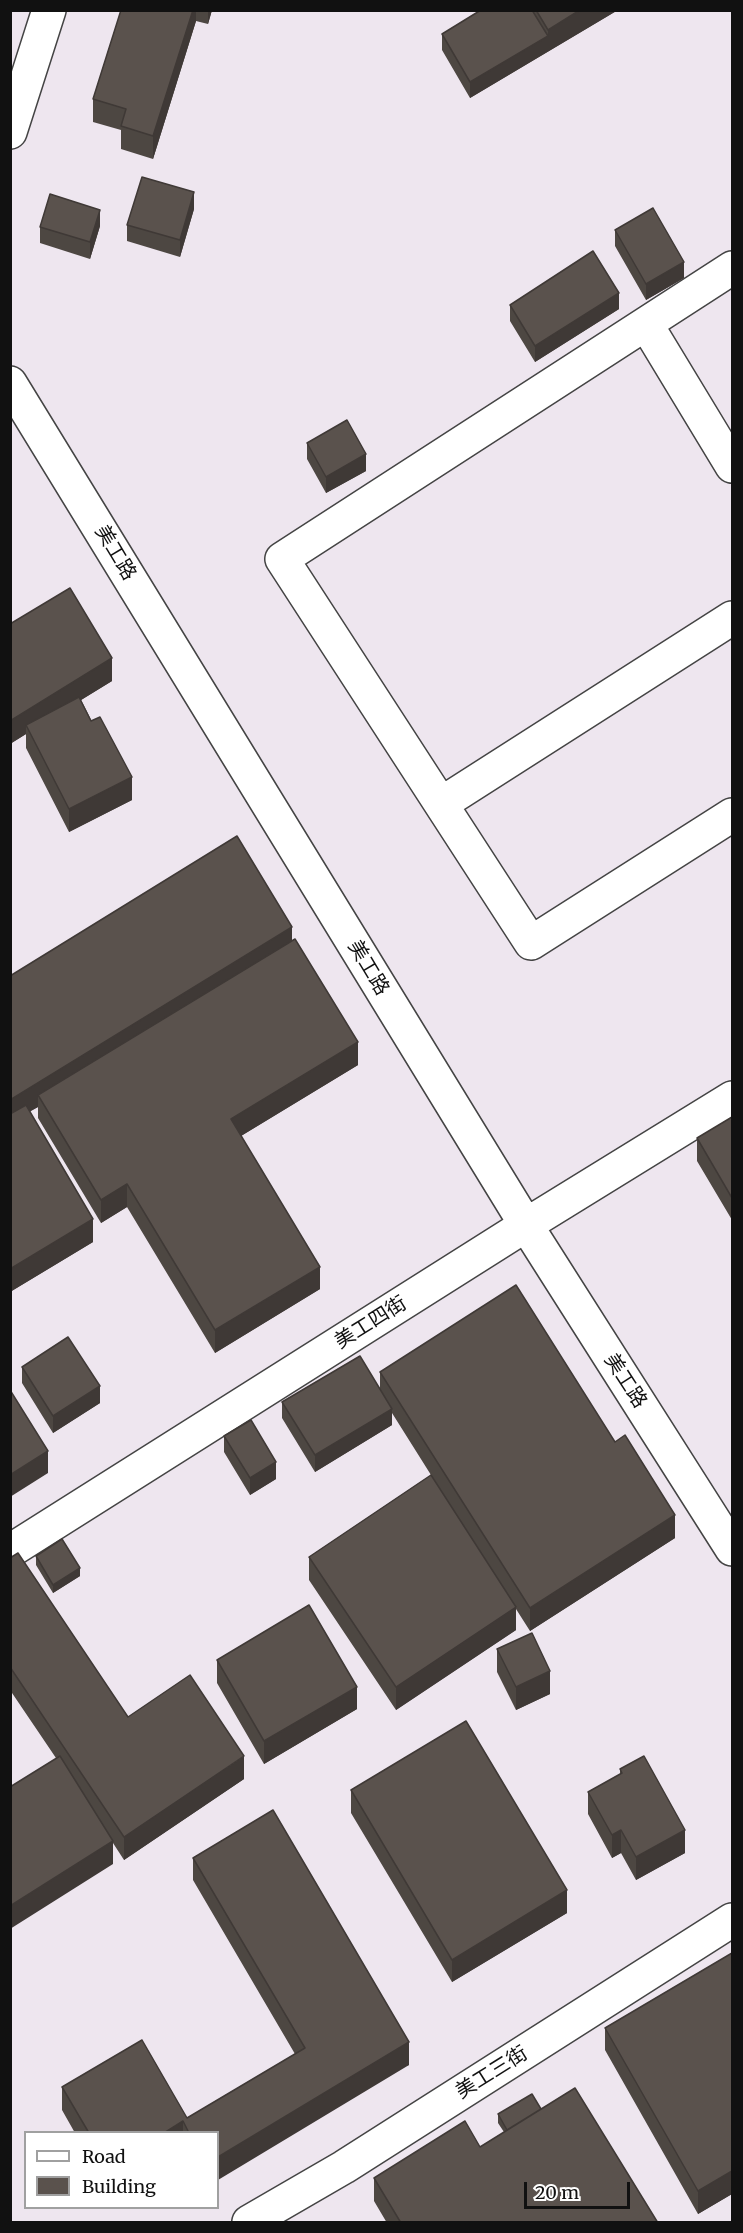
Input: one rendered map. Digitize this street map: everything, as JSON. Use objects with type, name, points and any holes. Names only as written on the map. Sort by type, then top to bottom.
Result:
[{"type":"street","points":[[10,132],[49,10]]},
{"type":"street","points":[[732,268],[282,560],[531,943],[732,815]]},
{"type":"street","points":[[646,324],[732,466]]},
{"type":"street","name":"美工路","points":[[10,382],[526,1225],[732,1549]]},
{"type":"street","points":[[441,804],[732,618]]},
{"type":"street","name":"美工四街","points":[[10,1551],[526,1225],[732,1098]]},
{"type":"street","name":"美工三街","points":[[249,2223],[344,2167],[732,1920]]},
{"type":"shaded area","points":[[11,11],[732,11],[732,2222],[11,2222]]},
{"type":"building","points":[[121,10],[193,10],[153,136],[121,126],[126,109],[93,99]]},
{"type":"building","points":[[481,10],[532,10],[548,36],[470,82],[442,34]]},
{"type":"building","points":[[536,10],[580,10],[548,30]]},
{"type":"building","points":[[142,177],[194,192],[180,240],[127,225]]},
{"type":"building","points":[[50,194],[100,210],[90,242],[40,227]]},
{"type":"building","points":[[653,208],[684,262],[646,284],[615,230]]},
{"type":"building","points":[[593,251],[619,293],[535,346],[510,305]]},
{"type":"building","points":[[347,420],[366,454],[326,477],[307,443]]},
{"type":"building","points":[[70,588],[112,658],[10,721],[10,624]]},
{"type":"building","points":[[79,697],[91,721],[100,717],[132,777],[69,809],[26,725]]},
{"type":"building","points":[[237,836],[292,927],[10,1100],[10,976]]},
{"type":"building","points":[[295,939],[358,1042],[231,1119],[320,1267],[215,1330],[127,1184],[101,1200],[38,1095]]},
{"type":"building","points":[[26,1105],[93,1219],[10,1269],[10,1114]]},
{"type":"building","points":[[732,1117],[732,1198],[697,1138]]},
{"type":"building","points":[[516,1285],[615,1442],[625,1435],[675,1515],[530,1608],[380,1372]]},
{"type":"building","points":[[68,1337],[100,1386],[53,1416],[22,1367]]},
{"type":"building","points":[[360,1356],[392,1409],[315,1455],[282,1402]]},
{"type":"building","points":[[10,1390],[48,1451],[10,1475]]},
{"type":"building","points":[[251,1420],[276,1462],[250,1478],[224,1436]]},
{"type":"building","points":[[431,1475],[516,1607],[396,1687],[309,1557]]},
{"type":"building","points":[[62,1539],[80,1568],[53,1585],[36,1556]]},
{"type":"building","points":[[18,1553],[128,1717],[190,1675],[244,1756],[124,1837],[10,1667],[10,1558]]},
{"type":"building","points":[[309,1605],[357,1687],[264,1741],[217,1660]]},
{"type":"building","points":[[532,1633],[550,1671],[516,1687],[497,1649]]},
{"type":"building","points":[[466,1721],[567,1890],[452,1960],[351,1790]]},
{"type":"building","points":[[60,1756],[113,1841],[10,1906],[10,1787]]},
{"type":"building","points":[[644,1756],[685,1830],[636,1857],[621,1830],[612,1835],[588,1792],[622,1773],[620,1769]]},
{"type":"building","points":[[273,1810],[409,2042],[219,2156],[219,2131],[188,2131],[183,2121],[167,2131],[88,2131],[62,2087],[142,2040],[187,2118],[305,2048],[193,1858]]},
{"type":"building","points":[[732,1953],[732,2171],[698,2191],[605,2028]]},
{"type":"building","points":[[575,2088],[658,2223],[401,2223],[374,2178],[465,2121],[480,2147]]},
{"type":"building","points":[[532,2094],[541,2109],[507,2130],[498,2114]]}]
